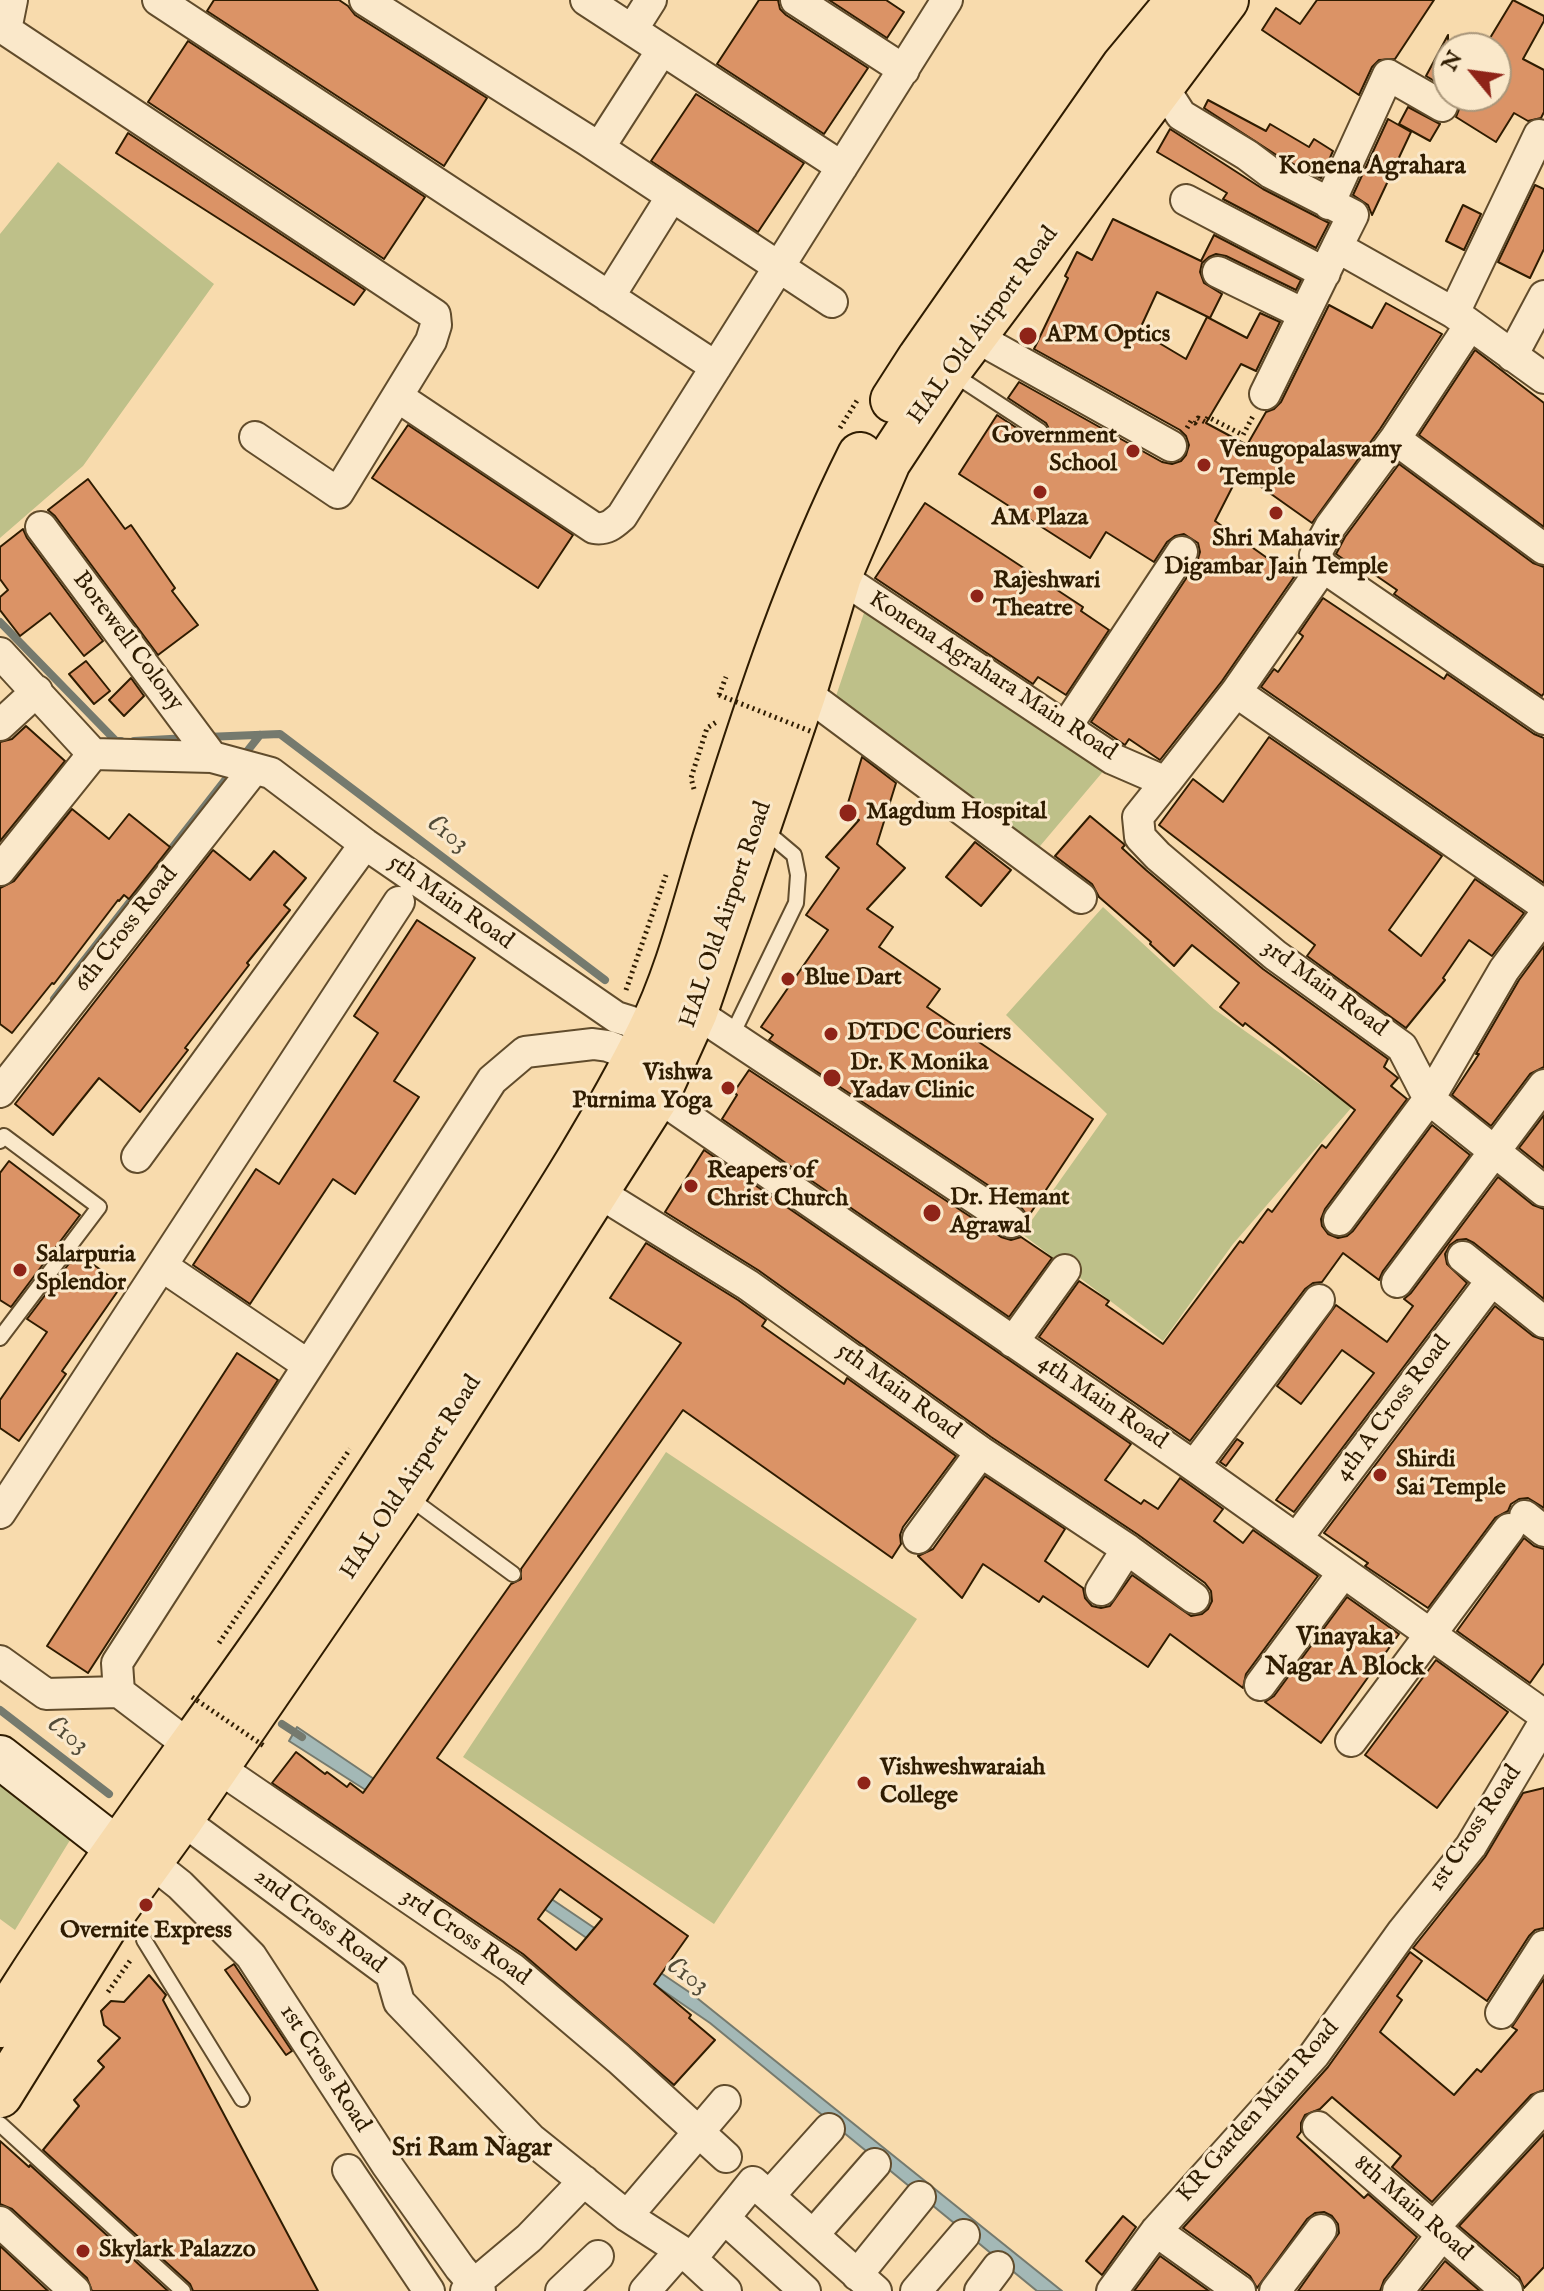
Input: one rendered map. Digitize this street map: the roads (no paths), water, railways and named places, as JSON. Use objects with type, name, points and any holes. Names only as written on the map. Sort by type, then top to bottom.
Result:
[{"type":"main road","name":"HAL Old Airport Road","points":[[4,2009],[135,1856],[181,1819],[192,1748],[404,1494],[657,1096],[695,1012],[759,825],[809,712],[839,576],[876,454],[920,358],[1124,66],[1179,0]]},
{"type":"main road","name":"HAL Old Airport Road","points":[[0,2095],[130,1924],[135,1856],[192,1748],[377,1477],[570,1176],[644,1043],[674,971],[784,628],[831,514],[876,454],[948,371],[1226,0]]},
{"type":"street","points":[[12,0],[6,30],[435,315],[436,325],[431,341],[338,493],[255,437]]},
{"type":"street","points":[[158,0],[716,367]]},
{"type":"street","points":[[365,0],[599,148],[832,302]]},
{"type":"street","points":[[586,0],[842,167]]},
{"type":"street","points":[[632,30],[651,0]]},
{"type":"street","points":[[796,0],[904,70]]},
{"type":"street","points":[[398,397],[594,528],[603,529],[622,516],[947,0]]},
{"type":"street","points":[[599,148],[662,50]]},
{"type":"street","points":[[1329,204],[1388,75],[1432,100]]},
{"type":"street","points":[[1157,91],[1172,101],[1181,115],[1271,173],[1353,215],[1265,394]]},
{"type":"street","points":[[1539,135],[1462,319],[1395,439],[1330,527],[1315,555],[1323,567],[1544,719]]},
{"type":"street","points":[[609,297],[672,196]]},
{"type":"street","points":[[1186,200],[1462,319],[1544,378]]},
{"type":"street","points":[[1218,272],[1304,314]]},
{"type":"street","points":[[1512,356],[1544,296]]},
{"type":"street","points":[[974,336],[1171,446]]},
{"type":"street","points":[[1395,439],[1544,549]]},
{"type":"street","name":"Borewell Colony","points":[[41,527],[212,757]]},
{"type":"street","points":[[1066,727],[1182,552]]},
{"type":"street","points":[[1138,817],[1236,692],[1323,567]]},
{"type":"street","name":"Konena Agrahara Main Road","points":[[839,576],[1113,759],[1166,782]]},
{"type":"street","points":[[0,653],[93,754],[0,870]]},
{"type":"street","points":[[0,725],[37,691]]},
{"type":"street","points":[[1236,692],[1544,905]]},
{"type":"street","points":[[809,712],[1081,898]]},
{"type":"street","name":"5th Main Road","points":[[93,754],[212,757],[271,773],[365,844],[616,1017],[644,1043]]},
{"type":"street","name":"3rd Main Road","points":[[1113,759],[1138,817],[1140,837],[1158,856],[1275,955],[1402,1047],[1429,1099],[1544,1191]]},
{"type":"street","name":"6th Cross Road","points":[[0,1092],[254,769]]},
{"type":"street","points":[[137,1157],[365,844]]},
{"type":"street","points":[[0,1513],[399,902]]},
{"type":"street","points":[[1339,1220],[1429,1099],[1504,970],[1544,916]]},
{"type":"street","points":[[695,1012],[1011,1222]]},
{"type":"street","points":[[0,1661],[46,1694],[119,1692],[117,1663],[492,1080],[525,1052],[593,1044],[644,1043]]},
{"type":"street","points":[[1397,1282],[1544,1085]]},
{"type":"street","name":"4th Main Road","points":[[657,1096],[1194,1466],[1544,1715]]},
{"type":"street","name":"5th Main Road","points":[[598,1192],[748,1285],[981,1452],[1127,1549],[1194,1598]]},
{"type":"street","points":[[1463,1257],[1544,1322]]},
{"type":"street","points":[[162,1266],[308,1365]]},
{"type":"street","points":[[1013,1342],[1065,1270]]},
{"type":"street","name":"4th A Cross Road","points":[[1297,1538],[1492,1280]]},
{"type":"street","points":[[1194,1466],[1319,1300]]},
{"type":"street","points":[[918,1538],[981,1452]]},
{"type":"street","points":[[1351,1741],[1431,1634],[1526,1525]]},
{"type":"street","points":[[1101,1590],[1127,1549]]},
{"type":"street","points":[[1260,1685],[1343,1573]]},
{"type":"street","name":"3rd Cross Road","points":[[119,1692],[192,1748],[513,1969],[619,2059],[726,2157]]},
{"type":"street","name":"1st Cross Road","points":[[1403,1931],[1535,1763],[1544,1723]]},
{"type":"street","points":[[0,1757],[135,1856]]},
{"type":"street","name":"2nd Cross Road","points":[[181,1819],[391,1974],[399,2002],[531,2139],[627,2216],[686,2255],[726,2291]]},
{"type":"street","name":"1st Cross Road","points":[[135,1856],[180,1885],[251,1956],[387,2165],[473,2289]]},
{"type":"street","name":"KR Garden Main Road","points":[[1112,2291],[1156,2231],[1314,2055],[1403,1931]]},
{"type":"street","points":[[1501,2013],[1544,1946]]},
{"type":"street","points":[[627,2216],[697,2130],[725,2101]]},
{"type":"street","points":[[1398,2291],[1438,2231],[1544,2107]]},
{"type":"street","name":"8th Main Road","points":[[1318,2127],[1507,2291]]},
{"type":"street","points":[[769,2196],[829,2129]]},
{"type":"street","points":[[813,2235],[875,2164]]},
{"type":"street","points":[[348,2170],[429,2291]]},
{"type":"street","points":[[473,2289],[529,2238],[584,2181]]},
{"type":"street","points":[[645,2291],[724,2218],[753,2182],[867,2283],[920,2197]]},
{"type":"street","points":[[724,2218],[805,2291]]},
{"type":"street","points":[[0,2222],[75,2291]]},
{"type":"street","points":[[1275,2291],[1321,2230]]},
{"type":"street","points":[[1156,2231],[1240,2291]]},
{"type":"street","points":[[916,2291],[964,2235]]},
{"type":"street","points":[[561,2291],[598,2256]]},
{"type":"street","points":[[980,2291],[998,2267]]},
{"type":"lane","points":[[948,371],[1040,431]]},
{"type":"lane","points":[[731,1037],[796,903],[798,875],[794,855],[759,825]]},
{"type":"lane","points":[[0,1141],[4,1136],[99,1207],[0,1338]]},
{"type":"lane","points":[[404,1494],[513,1574]]},
{"type":"lane","points":[[130,1924],[242,2099]]},
{"type":"lane","points":[[0,2124],[183,2291]]},
{"type":"waterway","name":"C103","points":[[0,622],[116,741],[121,741]]},
{"type":"waterway","name":"C103","points":[[206,737],[280,734],[605,980]]},
{"type":"waterway","name":"C103","points":[[241,759],[260,735]]},
{"type":"waterway","name":"C103","points":[[134,741],[188,738]]},
{"type":"waterway","name":"C103","points":[[54,999],[233,770]]},
{"type":"waterway","name":"C103","points":[[0,1710],[109,1794]]},
{"type":"waterway","name":"C103","points":[[282,1724],[302,1737]]},
{"type":"place","name":"APM Optics","points":[[1028,336]]},
{"type":"place","name":"Government School","points":[[1133,451]]},
{"type":"place","name":"Venugopalaswamy Temple","points":[[1204,465]]},
{"type":"place","name":"AM Plaza","points":[[1040,492]]},
{"type":"place","name":"Shri Mahavir Digambar Jain Temple","points":[[1276,513]]},
{"type":"place","name":"Rajeshwari Theatre","points":[[977,596]]},
{"type":"place","name":"Magdum Hospital","points":[[848,813]]},
{"type":"place","name":"Blue Dart","points":[[788,979]]},
{"type":"place","name":"DTDC Couriers","points":[[831,1034]]},
{"type":"place","name":"Dr. K Monika Yadav Clinic","points":[[832,1078]]},
{"type":"place","name":"Vishwa Purnima Yoga","points":[[728,1088]]},
{"type":"place","name":"Reapers of Christ Church","points":[[691,1186]]},
{"type":"place","name":"Dr. Hemant Agrawal","points":[[932,1213]]},
{"type":"place","name":"Salarpuria Splendor","points":[[20,1270]]},
{"type":"place","name":"Shirdi Sai Temple","points":[[1380,1475]]},
{"type":"place","name":"Vishweshwaraiah College","points":[[864,1783]]},
{"type":"place","name":"Overnite Express","points":[[146,1905]]},
{"type":"place","name":"Skylark Palazzo","points":[[83,2251]]},
{"type":"district","name":"Konena Agrahara","points":[[1372,168]]},
{"type":"district","name":"Vinayaka Nagar A Block","points":[[1345,1654]]},
{"type":"district","name":"Sri Ram Nagar","points":[[472,2150]]}]
